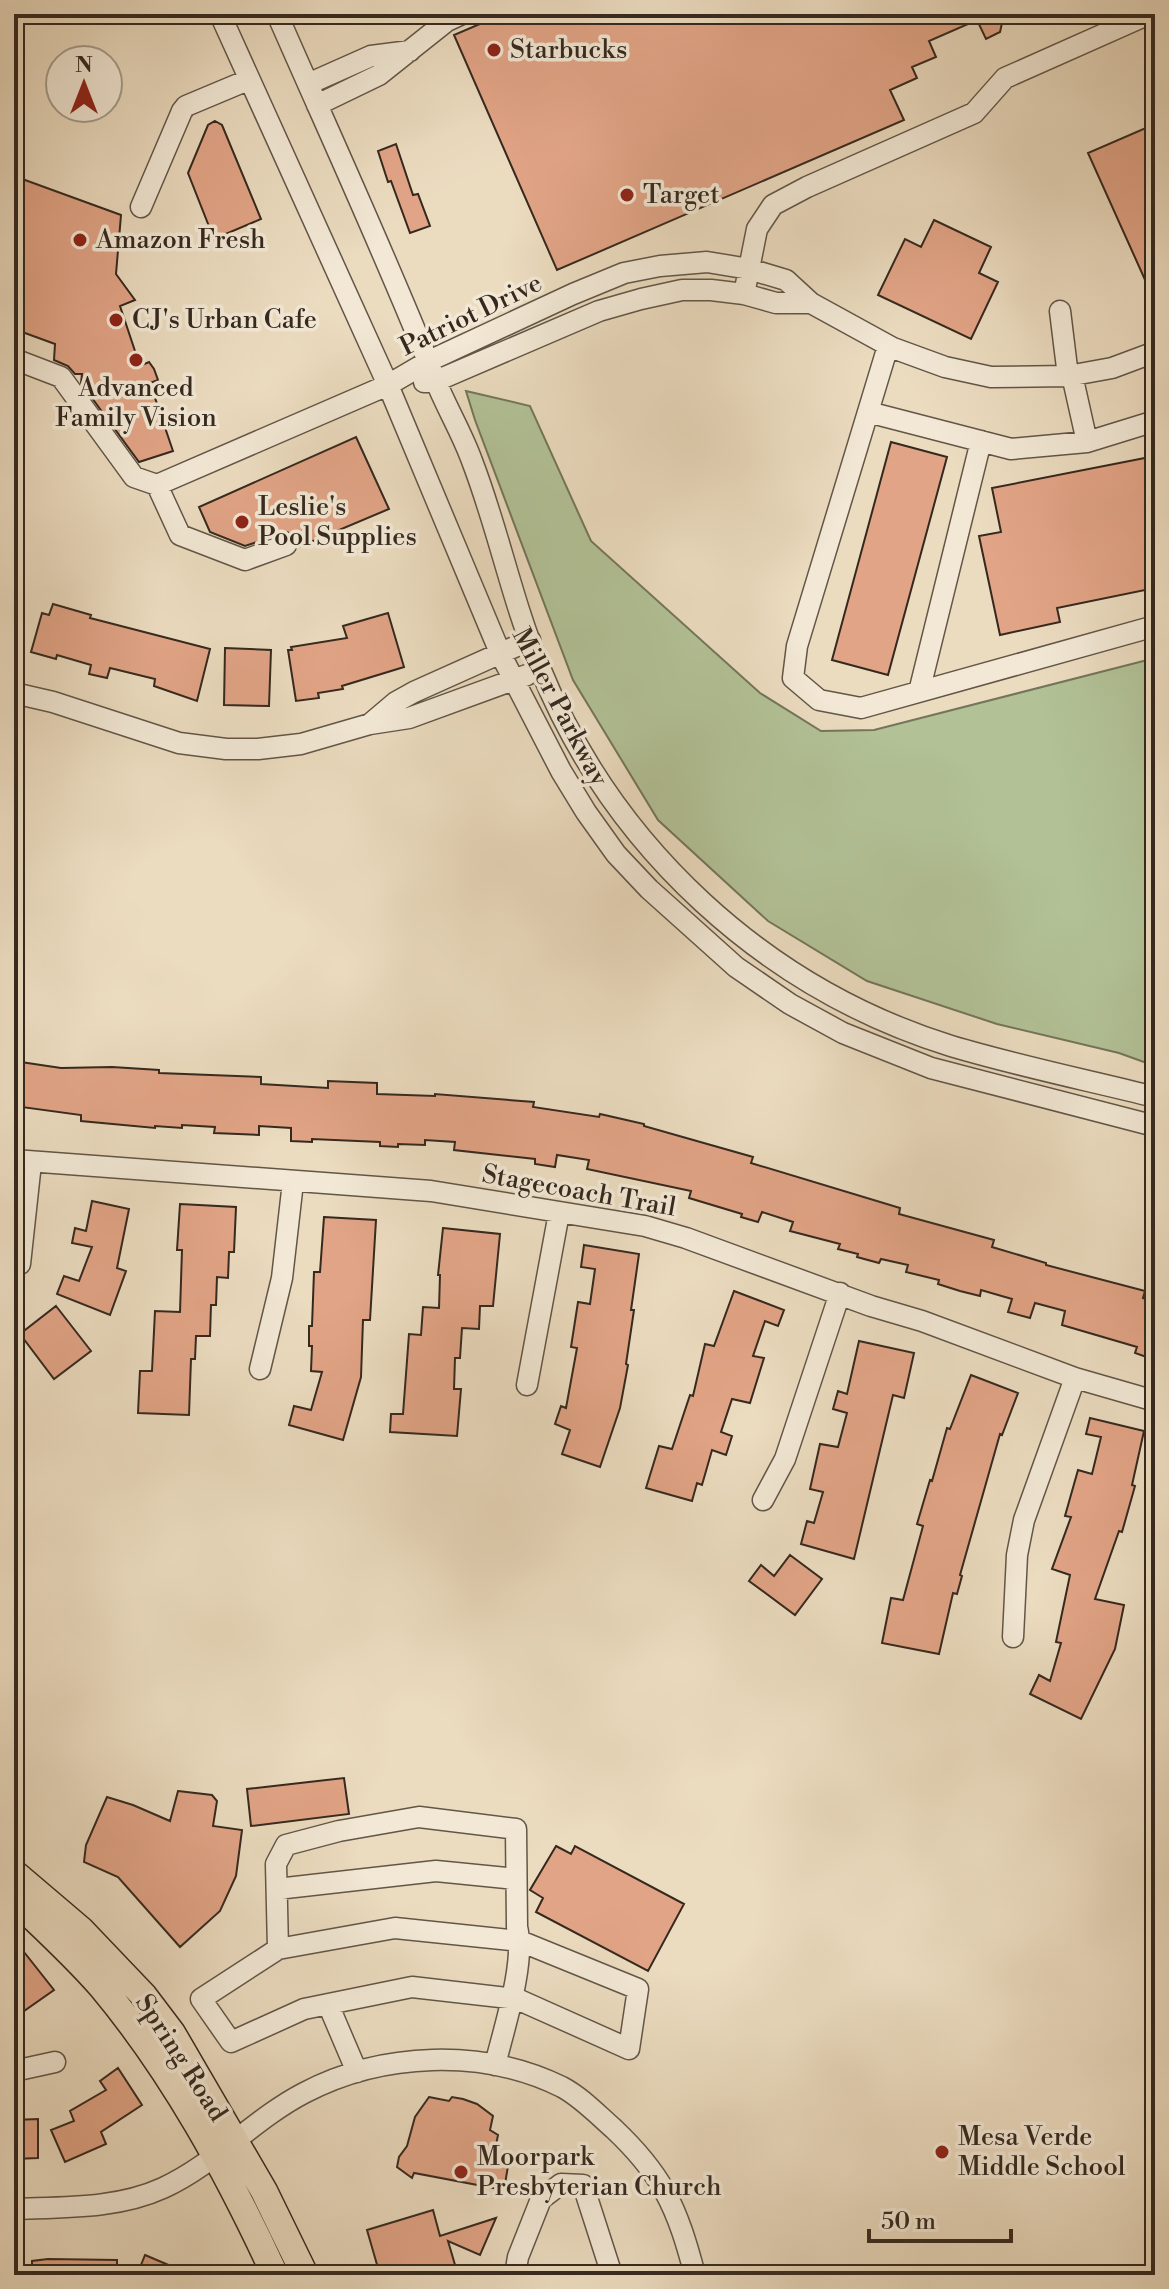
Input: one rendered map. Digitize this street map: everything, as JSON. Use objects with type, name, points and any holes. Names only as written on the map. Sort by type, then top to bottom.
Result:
[{"type":"main road","name":"Spring Road","points":[[14,1873],[81,1930],[144,1996],[172,2033],[225,2148],[275,2275]]},
{"type":"main road","name":"Spring Road","points":[[14,1899],[108,1996],[174,2087],[264,2191],[305,2275]]},
{"type":"street","name":"Miller Parkway","points":[[220,14],[388,385],[500,654],[561,771],[616,854],[649,889],[736,967],[790,1004],[843,1033],[931,1068],[1155,1126]]},
{"type":"street","name":"Miller Parkway","points":[[277,14],[472,461],[540,669],[582,754],[616,808],[700,902],[738,934],[791,971],[845,1003],[951,1046],[1155,1097]]},
{"type":"street","points":[[317,105],[379,75],[447,21],[462,14]]},
{"type":"street","points":[[744,294],[757,229],[773,205],[974,113],[1005,78],[1149,14]]},
{"type":"street","points":[[308,84],[371,56],[410,51]]},
{"type":"street","points":[[141,207],[186,106],[248,80]]},
{"type":"street","name":"Patriot Drive","points":[[388,385],[429,361],[624,273],[707,262],[749,269],[786,280],[811,303],[888,346],[945,367],[991,377],[1070,376],[1112,368],[1155,352]]},
{"type":"street","name":"Patriot Drive","points":[[388,385],[436,381],[599,311],[682,290],[744,294],[776,303],[811,303]]},
{"type":"street","points":[[1060,311],[1070,376],[1087,442]]},
{"type":"street","points":[[888,346],[797,646],[793,678],[819,700],[861,708],[1155,626]]},
{"type":"street","points":[[14,359],[61,377],[134,477],[157,485],[388,385]]},
{"type":"street","points":[[868,412],[1011,449],[1087,442],[1155,421]]},
{"type":"street","points":[[919,692],[981,441]]},
{"type":"street","points":[[157,485],[180,535],[245,560],[286,545]]},
{"type":"street","points":[[370,724],[396,702],[530,640]]},
{"type":"street","points":[[14,693],[53,702],[157,737],[226,749],[301,744],[370,724],[409,718],[540,669]]},
{"type":"street","points":[[437,682],[447,704]]},
{"type":"street","points":[[20,1264],[22,1162]]},
{"type":"street","name":"Stagecoach Trail","points":[[22,1162],[431,1191],[605,1218],[686,1238],[871,1306],[1008,1351],[1075,1378],[1155,1401]]},
{"type":"street","points":[[260,1369],[282,1278],[293,1182]]},
{"type":"street","points":[[527,1385],[559,1213]]},
{"type":"street","points":[[763,1500],[785,1459],[840,1293]]},
{"type":"street","points":[[1013,1637],[1017,1555],[1024,1520],[1075,1378]]},
{"type":"street","points":[[278,1949],[276,1864],[286,1845],[339,1831],[419,1817],[516,1829],[517,1927],[520,1941],[511,1998],[495,2065]]},
{"type":"street","points":[[277,1889],[436,1871],[516,1879]]},
{"type":"street","points":[[395,1928],[520,1941],[638,1989],[629,2049],[511,1998],[412,1987],[304,2009],[231,2042],[201,1999],[278,1949],[395,1928]]},
{"type":"street","points":[[328,2004],[357,2072]]},
{"type":"street","points":[[14,2209],[104,2204],[135,2198],[163,2188],[304,2093],[384,2065],[447,2059],[508,2067],[565,2089],[628,2143],[663,2188],[686,2239],[695,2275]]},
{"type":"street","points":[[14,2071],[55,2062]]},
{"type":"street","points":[[515,2275],[518,2257],[541,2199],[561,2184],[583,2185],[612,2275]]},
{"type":"green space","points":[[466,391],[530,406],[591,541],[760,693],[821,731],[874,730],[1155,658],[1155,1066],[1119,1053],[997,1024],[867,981],[768,921],[658,820],[573,680]]},
{"type":"building","name":"Target","points":[[503,14],[1004,14],[1000,32],[986,39],[977,20],[929,41],[936,57],[912,67],[917,78],[890,90],[904,120],[557,270],[454,35]]},
{"type":"building","points":[[215,121],[222,125],[261,219],[214,239],[188,173],[208,125]]},
{"type":"building","points":[[1155,124],[1155,302],[1088,153]]},
{"type":"building","points":[[396,144],[413,195],[418,194],[430,226],[410,233],[378,151]]},
{"type":"building","points":[[14,176],[121,215],[116,274],[135,300],[120,306],[140,366],[149,362],[154,369],[158,380],[150,383],[173,451],[139,462],[81,383],[82,374],[75,374],[68,366],[54,360],[55,344],[14,329]]},
{"type":"building","points":[[934,220],[991,247],[979,273],[998,282],[971,339],[878,295],[905,239],[921,247]]},
{"type":"building","points":[[356,437],[389,509],[299,547],[295,536],[287,532],[245,546],[210,532],[199,507]]},
{"type":"building","points":[[891,442],[947,457],[888,675],[832,660]]},
{"type":"building","points":[[1155,456],[1155,588],[1057,608],[1060,622],[1000,635],[979,536],[1001,532],[992,488]]},
{"type":"building","points":[[53,604],[91,615],[90,618],[210,649],[197,701],[154,686],[155,679],[110,668],[107,678],[89,674],[91,665],[57,655],[56,659],[31,652],[42,613],[49,615]]},
{"type":"building","points":[[388,613],[404,667],[342,686],[343,689],[318,693],[319,698],[296,701],[288,650],[292,650],[291,647],[347,638],[343,626]]},
{"type":"building","points":[[225,648],[271,650],[269,706],[224,705]]},
{"type":"building","points":[[14,1061],[61,1068],[112,1067],[159,1070],[159,1073],[261,1077],[261,1084],[328,1088],[328,1081],[377,1083],[377,1094],[435,1094],[534,1102],[533,1107],[599,1117],[600,1114],[644,1124],[753,1157],[751,1163],[900,1208],[899,1214],[994,1240],[992,1247],[1046,1265],[1145,1291],[1143,1298],[1155,1302],[1155,1360],[1135,1353],[1137,1347],[1062,1325],[1065,1311],[1035,1303],[1030,1318],[1008,1312],[1012,1299],[981,1290],[980,1296],[960,1291],[938,1284],[939,1280],[906,1272],[908,1265],[881,1259],[879,1263],[857,1257],[858,1254],[838,1249],[840,1244],[790,1231],[793,1222],[762,1212],[758,1222],[689,1198],[691,1191],[587,1169],[589,1160],[557,1155],[555,1167],[535,1164],[535,1159],[454,1150],[455,1142],[425,1140],[425,1145],[380,1146],[380,1142],[291,1141],[291,1128],[259,1126],[259,1135],[214,1133],[215,1127],[182,1125],[182,1128],[155,1128],[81,1121],[81,1115],[14,1106]]},
{"type":"building","points":[[92,1201],[129,1209],[117,1268],[126,1271],[110,1315],[57,1294],[64,1276],[79,1281],[92,1247],[72,1243],[75,1228],[86,1231]]},
{"type":"building","points":[[180,1204],[236,1207],[234,1252],[229,1252],[228,1278],[217,1277],[216,1305],[211,1305],[210,1336],[196,1336],[195,1359],[191,1359],[189,1415],[138,1413],[140,1371],[152,1371],[155,1311],[180,1312],[182,1250],[177,1250]]},
{"type":"building","points":[[324,1217],[376,1220],[370,1320],[363,1320],[361,1377],[343,1440],[289,1425],[294,1406],[311,1410],[322,1372],[311,1371],[309,1326],[312,1326],[314,1272],[320,1272]]},
{"type":"building","points":[[443,1228],[500,1234],[493,1306],[480,1306],[479,1329],[462,1328],[460,1358],[455,1358],[454,1389],[461,1389],[457,1436],[390,1432],[391,1414],[403,1414],[409,1334],[421,1335],[423,1307],[439,1308],[438,1275]]},
{"type":"building","points":[[584,1245],[639,1254],[631,1310],[634,1310],[628,1365],[620,1408],[600,1467],[562,1454],[570,1430],[555,1424],[561,1406],[566,1408],[577,1348],[571,1347],[578,1302],[590,1304],[595,1269],[581,1267]]},
{"type":"building","points":[[734,1291],[784,1310],[778,1326],[765,1321],[753,1356],[764,1358],[750,1403],[732,1399],[721,1432],[732,1436],[726,1455],[712,1450],[702,1485],[697,1483],[692,1501],[646,1488],[659,1446],[672,1449],[690,1395],[693,1396],[705,1344],[714,1346]]},
{"type":"building","points":[[56,1306],[91,1351],[54,1379],[20,1334]]},
{"type":"building","points":[[859,1341],[914,1353],[904,1398],[893,1395],[854,1559],[801,1544],[807,1521],[814,1523],[823,1492],[810,1489],[820,1444],[838,1447],[847,1413],[833,1409],[838,1391],[847,1394]]},
{"type":"building","points":[[971,1375],[1018,1393],[1000,1434],[957,1594],[953,1593],[939,1654],[882,1643],[891,1598],[903,1600],[923,1526],[917,1524],[930,1480],[947,1428],[950,1429]]},
{"type":"building","points":[[1090,1418],[1144,1431],[1132,1485],[1135,1486],[1122,1532],[1119,1531],[1095,1599],[1124,1605],[1115,1649],[1081,1719],[1030,1694],[1039,1675],[1050,1681],[1061,1643],[1056,1642],[1070,1575],[1052,1569],[1071,1517],[1065,1516],[1078,1470],[1092,1474],[1101,1437],[1086,1434]]},
{"type":"building","points":[[790,1555],[822,1579],[795,1615],[749,1581],[761,1565],[774,1576]]},
{"type":"building","points":[[344,1778],[349,1814],[251,1826],[247,1789]]},
{"type":"building","points":[[178,1791],[212,1795],[217,1801],[213,1826],[242,1830],[236,1876],[220,1911],[180,1947],[118,1877],[84,1862],[86,1845],[107,1797],[170,1821]]},
{"type":"building","points":[[556,1846],[571,1854],[575,1846],[684,1904],[648,1971],[536,1912],[543,1898],[530,1890]]},
{"type":"building","points":[[24,1952],[54,1990],[14,2018],[14,1959]]},
{"type":"building","points":[[118,2068],[142,2105],[101,2132],[106,2144],[65,2162],[51,2130],[74,2121],[70,2111],[106,2090],[100,2081]]},
{"type":"building","points":[[429,2097],[449,2101],[452,2097],[463,2099],[477,2104],[493,2116],[490,2130],[498,2135],[495,2150],[509,2160],[504,2190],[414,2173],[412,2178],[397,2167],[415,2117]]},
{"type":"building","points":[[38,2119],[38,2158],[14,2159],[14,2120]]},
{"type":"building","points":[[433,2210],[440,2236],[496,2218],[480,2255],[448,2241],[458,2275],[380,2275],[367,2230]]},
{"type":"building","points":[[145,2255],[192,2275],[137,2275]]},
{"type":"building","points":[[117,2260],[117,2275],[32,2275],[32,2261]]},
{"type":"place","name":"Starbucks","points":[[494,50]]},
{"type":"place","name":"Target","points":[[627,195]]},
{"type":"place","name":"Amazon Fresh","points":[[80,240]]},
{"type":"place","name":"CJ's Urban Cafe","points":[[116,320]]},
{"type":"place","name":"Advanced Family Vision","points":[[136,360]]},
{"type":"place","name":"Leslie's Pool Supplies","points":[[242,522]]},
{"type":"place","name":"Mesa Verde Middle School","points":[[942,2152]]},
{"type":"place","name":"Moorpark Presbyterian Church","points":[[461,2172]]}]
